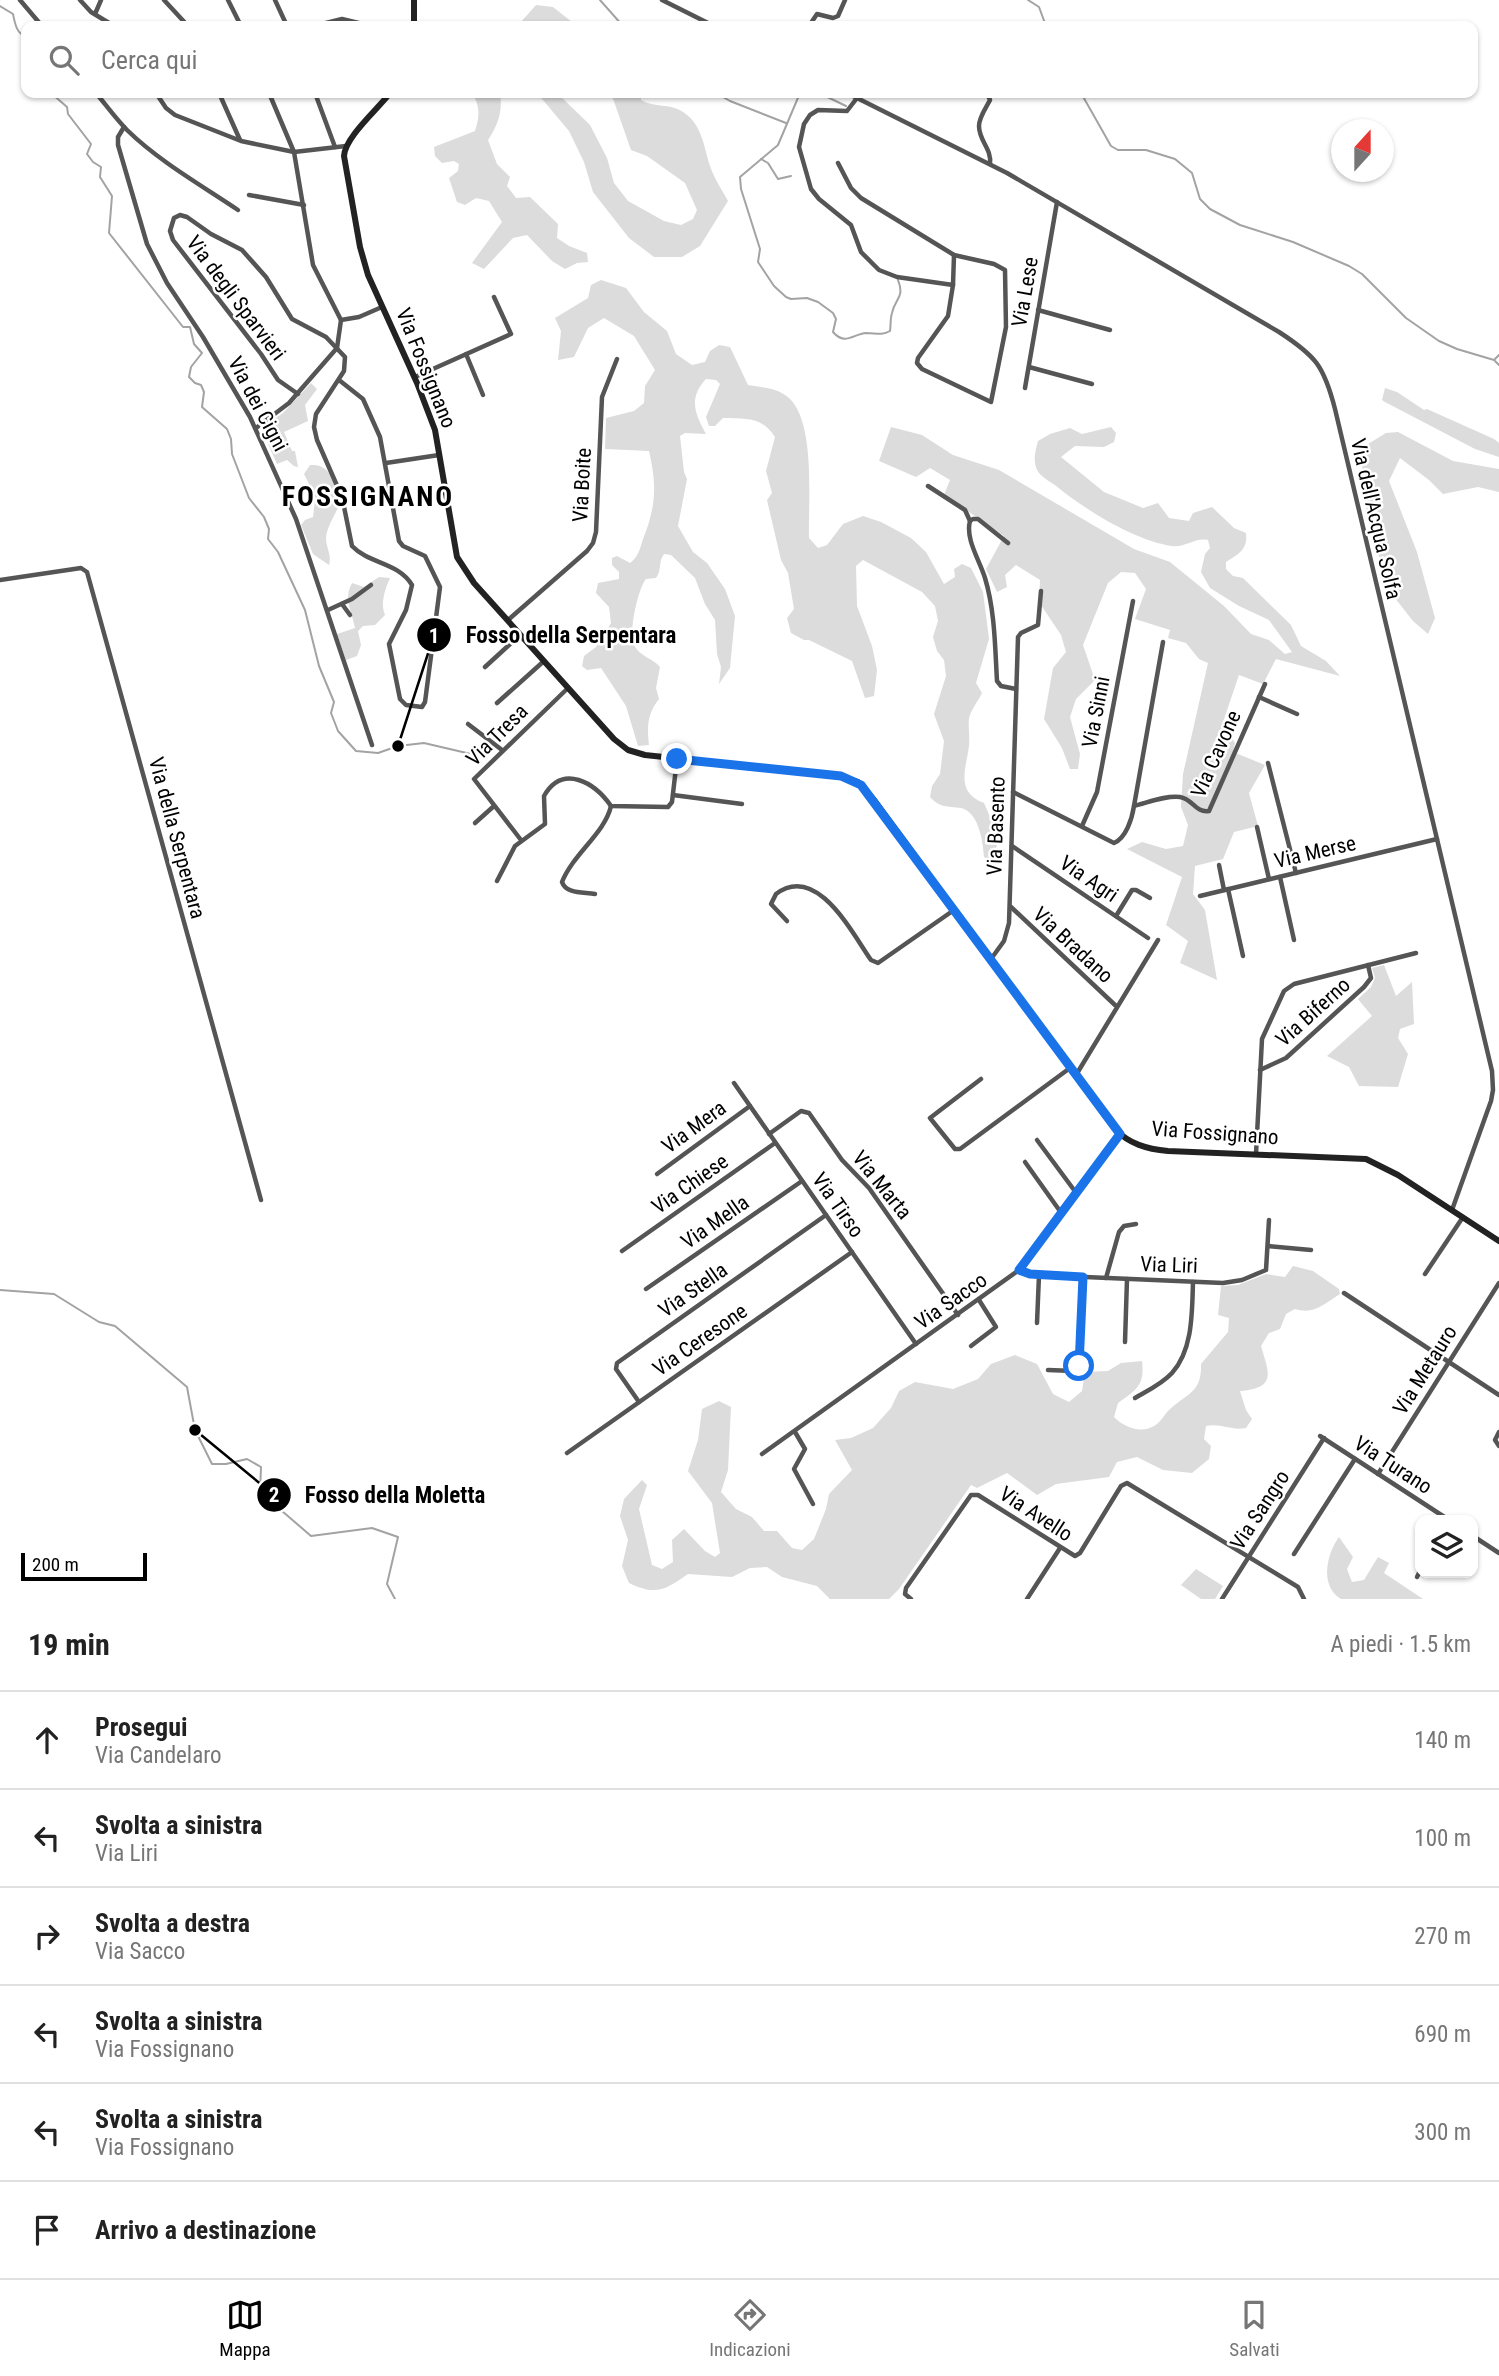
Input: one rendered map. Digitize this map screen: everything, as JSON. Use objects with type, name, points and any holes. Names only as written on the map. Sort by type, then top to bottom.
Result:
[{"type":"street","points":[[20,0],[38,21]]},
{"type":"street","points":[[80,0],[106,21]]},
{"type":"street","points":[[95,14],[101,0]]},
{"type":"street","points":[[164,0],[183,21]]},
{"type":"street","points":[[228,0],[239,21]]},
{"type":"street","points":[[275,0],[285,21]]},
{"type":"street","points":[[414,0],[414,21]]},
{"type":"street","points":[[662,0],[704,21]]},
{"type":"street","points":[[812,21],[817,14],[833,18],[838,16],[845,0]]},
{"type":"street","points":[[100,98],[124,127],[169,164],[239,210]]},
{"type":"street","points":[[159,98],[175,115],[241,141],[294,152],[346,146],[386,98]]},
{"type":"street","points":[[221,98],[241,141]]},
{"type":"street","points":[[256,428],[281,411],[337,348],[341,320],[313,265],[294,152],[272,98]]},
{"type":"street","points":[[317,98],[335,148]]},
{"type":"street","points":[[857,98],[847,111],[818,110],[810,115],[804,124],[799,147],[811,189],[851,225],[861,252],[878,268],[894,276],[953,285]]},
{"type":"street","name":"Via dell'Acqua Solfa","points":[[857,98],[990,164],[1057,202],[1279,332],[1304,349],[1322,369],[1333,402],[1490,1065],[1493,1086],[1489,1107],[1452,1210]]},
{"type":"street","points":[[989,98],[979,126],[990,154],[990,164]]},
{"type":"street","name":"Via dei Cigni","points":[[124,127],[117,143],[146,242],[167,284],[205,340],[256,428],[296,519],[372,745]]},
{"type":"street","name":"Via Fossignano","points":[[346,146],[344,156],[361,251],[368,275],[432,420],[457,557],[470,578],[614,739],[626,749],[649,756],[834,775],[853,780],[872,796],[1120,1134],[1136,1144],[1157,1150],[1366,1159],[1398,1175],[1499,1241]]},
{"type":"street","points":[[838,163],[856,195],[954,255],[998,265],[1006,273],[1006,327],[991,402],[922,369],[917,363],[948,316],[954,255]]},
{"type":"street","points":[[249,195],[303,205]]},
{"type":"street","name":"Via Lese","points":[[1025,388],[1057,202]]},
{"type":"street","name":"Via degli Sparvieri","points":[[298,394],[279,382],[261,354],[174,242],[170,233],[174,218],[180,215],[187,217],[209,233],[244,252],[270,282],[293,320],[325,336],[337,348]]},
{"type":"street","points":[[415,377],[511,334],[494,297]]},
{"type":"street","points":[[341,320],[359,317],[382,307]]},
{"type":"street","points":[[1038,310],[1110,330]]},
{"type":"street","points":[[337,348],[346,362],[339,380],[316,414],[314,432],[342,497],[352,546],[401,572],[412,585],[406,610],[389,646],[400,699],[406,705],[421,708],[425,703],[440,587],[425,556],[402,545],[398,540],[382,443],[364,401],[357,392],[339,380]]},
{"type":"street","points":[[466,354],[483,395]]},
{"type":"street","name":"Via Boite","points":[[508,621],[593,543],[596,532],[602,397],[617,359]]},
{"type":"street","points":[[1028,367],[1092,384]]},
{"type":"street","points":[[386,463],[439,455]]},
{"type":"street","points":[[928,486],[965,510],[970,521],[969,535],[990,596],[996,681],[1001,686],[1016,689]]},
{"type":"street","points":[[970,521],[978,519],[1008,543]]},
{"type":"street","name":"Via della Serpentara","points":[[0,580],[81,568],[87,572],[261,1200]]},
{"type":"street","points":[[328,610],[371,585]]},
{"type":"street","name":"Via Basento","points":[[991,959],[1006,936],[1010,907],[1019,636],[1038,625],[1041,591]]},
{"type":"street","name":"Via Sinni","points":[[1082,826],[1098,789],[1133,601]]},
{"type":"street","points":[[342,604],[350,615]]},
{"type":"street","points":[[485,667],[520,635]]},
{"type":"street","points":[[1013,792],[1117,843],[1129,825],[1134,806],[1163,642]]},
{"type":"street","points":[[497,703],[544,661]]},
{"type":"street","name":"Via Cavone","points":[[1134,806],[1178,797],[1186,799],[1199,811],[1210,811],[1265,684]]},
{"type":"street","name":"Via Tresa","points":[[521,840],[474,780],[568,688]]},
{"type":"street","points":[[1259,698],[1297,714]]},
{"type":"street","points":[[468,724],[502,750]]},
{"type":"street","points":[[611,806],[666,807],[671,804],[677,759]]},
{"type":"street","points":[[1268,763],[1296,873]]},
{"type":"street","points":[[497,881],[513,849],[521,840],[545,824],[544,796],[561,780],[575,779],[592,786],[602,793],[611,806]]},
{"type":"street","points":[[673,795],[742,804]]},
{"type":"street","points":[[474,823],[494,806]]},
{"type":"street","points":[[595,894],[568,890],[562,885],[562,880],[606,820],[611,806]]},
{"type":"street","points":[[1257,827],[1269,879]]},
{"type":"street","name":"Via Merse","points":[[1200,895],[1437,839]]},
{"type":"street","name":"Via Agri","points":[[1012,846],[1148,938]]},
{"type":"street","points":[[1219,865],[1243,956]]},
{"type":"street","points":[[1280,877],[1294,940]]},
{"type":"street","points":[[787,921],[771,905],[773,897],[789,887],[814,890],[827,899],[871,960],[878,963],[954,909]]},
{"type":"street","points":[[1116,916],[1132,890],[1150,898]]},
{"type":"street","name":"Via Bradano","points":[[1010,907],[1115,1005]]},
{"type":"street","points":[[1076,1076],[1158,940]]},
{"type":"street","name":"Via Biferno","points":[[1256,1154],[1264,1034],[1287,988],[1416,953]]},
{"type":"street","name":"Via Biferno","points":[[1260,1070],[1284,1060],[1364,987],[1371,978],[1368,965]]},
{"type":"street","points":[[981,1079],[930,1118],[955,1149],[960,1149],[1070,1068]]},
{"type":"street","name":"Via Tirso","points":[[734,1083],[916,1344]]},
{"type":"street","name":"Via Mera","points":[[657,1174],[750,1106]]},
{"type":"street","name":"Via Marta","points":[[769,1134],[801,1111],[807,1112],[842,1160],[869,1188],[958,1315]]},
{"type":"street","name":"Via Sacco","points":[[762,1454],[1019,1270],[1120,1134]]},
{"type":"street","points":[[1037,1140],[1077,1194]]},
{"type":"street","name":"Via Chiese","points":[[622,1251],[775,1143]]},
{"type":"street","points":[[1025,1162],[1062,1214]]},
{"type":"street","name":"Via Mella","points":[[646,1289],[802,1181]]},
{"type":"street","name":"Via Stella","points":[[639,1402],[616,1369],[617,1363],[826,1215]]},
{"type":"street","points":[[1426,1274],[1463,1217]]},
{"type":"street","name":"Via Liri","points":[[1019,1270],[1039,1275],[1233,1282],[1267,1269],[1269,1220]]},
{"type":"street","points":[[1106,1278],[1119,1232],[1124,1226],[1136,1224]]},
{"type":"street","points":[[1268,1247],[1311,1250]]},
{"type":"street","name":"Via Ceresone","points":[[566,1453],[852,1252]]},
{"type":"street","points":[[1037,1323],[1039,1275]]},
{"type":"street","points":[[1048,1370],[1074,1371],[1079,1367],[1083,1277]]},
{"type":"street","points":[[1125,1342],[1127,1279]]},
{"type":"street","points":[[1135,1398],[1166,1379],[1178,1364],[1188,1336],[1193,1282]]},
{"type":"street","name":"Via Metauro","points":[[1378,1474],[1499,1283]]},
{"type":"street","points":[[1344,1293],[1499,1395]]},
{"type":"street","points":[[971,1346],[996,1328],[979,1300]]},
{"type":"street","points":[[795,1432],[805,1449],[794,1470],[813,1504]]},
{"type":"street","points":[[1499,1432],[1495,1440],[1499,1446]]},
{"type":"street","name":"Via Turano","points":[[1322,1437],[1441,1515]]},
{"type":"street","name":"Via Sangro","points":[[1222,1599],[1322,1437]]},
{"type":"street","points":[[1294,1554],[1355,1458]]},
{"type":"street","name":"Via Avello","points":[[911,1599],[905,1594],[905,1589],[972,1494],[978,1495],[1073,1556],[1078,1555],[1120,1487],[1127,1483],[1298,1587],[1304,1599]]},
{"type":"street","points":[[1478,1539],[1499,1553]]},
{"type":"street","points":[[1027,1599],[1060,1548]]},
{"type":"shaded area","points":[[536,5],[553,7],[571,21],[522,21]]},
{"type":"shaded area","points":[[475,98],[500,98],[499,118],[488,140],[497,164],[510,177],[507,186],[516,198],[530,197],[558,224],[557,238],[587,253],[588,262],[577,263],[565,269],[552,261],[527,235],[513,238],[484,269],[472,263],[502,222],[489,201],[476,198],[465,205],[457,202],[449,178],[458,171],[459,164],[454,161],[442,163],[435,156],[434,147],[475,131],[478,121]]},
{"type":"shaded area","points":[[541,98],[562,98],[590,125],[607,158],[614,183],[628,201],[664,221],[681,225],[693,219],[697,210],[685,183],[647,156],[631,150],[613,98],[641,98],[651,104],[678,109],[689,117],[698,129],[712,170],[728,201],[700,246],[682,257],[654,257],[629,238],[593,192],[584,162],[569,131]]},
{"type":"shaded area","points":[[601,280],[626,288],[644,312],[667,331],[676,354],[692,365],[705,362],[710,351],[719,345],[730,347],[748,385],[775,390],[789,398],[798,410],[807,444],[809,538],[818,548],[827,545],[843,524],[863,516],[911,538],[926,552],[944,584],[955,577],[954,569],[962,564],[971,568],[983,592],[989,639],[976,683],[982,693],[969,718],[969,746],[964,779],[969,793],[984,803],[999,840],[993,856],[988,859],[984,857],[979,828],[972,815],[961,808],[941,805],[930,797],[932,786],[940,774],[944,741],[934,714],[946,676],[944,660],[937,651],[933,637],[938,621],[935,606],[922,592],[863,560],[856,566],[857,606],[872,646],[877,670],[874,696],[865,698],[852,661],[791,633],[787,618],[794,609],[788,573],[781,560],[767,500],[772,493],[766,471],[775,437],[764,425],[746,419],[723,418],[715,426],[709,426],[706,417],[720,384],[716,380],[706,379],[695,399],[696,413],[706,434],[685,433],[680,436],[687,479],[678,526],[693,552],[707,563],[725,589],[735,616],[730,668],[719,684],[721,667],[717,654],[715,620],[705,604],[695,578],[671,555],[664,554],[656,578],[646,579],[643,584],[632,631],[632,639],[637,649],[660,667],[656,688],[659,699],[649,721],[649,745],[638,746],[626,706],[601,668],[587,670],[582,666],[584,656],[596,647],[611,623],[609,607],[596,593],[598,583],[619,579],[619,572],[612,565],[612,558],[617,556],[630,563],[637,555],[651,517],[654,496],[649,451],[605,449],[606,418],[634,411],[644,403],[645,386],[655,370],[634,336],[604,318],[588,328],[574,357],[558,360],[561,331],[555,318],[588,298],[591,285]]},
{"type":"shaded area","points":[[311,383],[317,389],[305,405],[308,421],[284,432],[292,451],[295,451],[298,467],[287,460],[277,464],[261,428],[283,413]]},
{"type":"shaded area","points":[[1385,388],[1397,392],[1424,410],[1494,439],[1499,443],[1499,457],[1475,449],[1385,402],[1382,400]]},
{"type":"shaded area","points":[[891,427],[922,435],[953,455],[999,470],[1134,549],[1170,562],[1224,606],[1251,634],[1269,640],[1285,654],[1292,652],[1269,620],[1210,588],[1201,572],[1205,554],[1210,548],[1208,540],[1172,546],[1142,538],[1095,514],[1039,473],[1035,461],[1038,441],[1070,428],[1082,434],[1111,427],[1116,433],[1114,442],[1104,447],[1075,446],[1061,457],[1104,492],[1143,508],[1158,503],[1169,518],[1189,521],[1193,513],[1212,507],[1234,528],[1246,533],[1244,548],[1226,562],[1226,569],[1233,576],[1243,578],[1291,625],[1301,646],[1326,661],[1340,676],[1276,659],[1263,684],[1239,675],[1223,722],[1235,743],[1233,752],[1265,765],[1249,793],[1258,826],[1234,832],[1223,859],[1195,866],[1193,894],[1205,910],[1217,980],[1180,963],[1188,941],[1166,925],[1182,877],[1127,849],[1142,842],[1166,849],[1183,846],[1188,825],[1181,807],[1183,774],[1208,663],[1199,659],[1186,643],[1168,638],[1170,630],[1135,619],[1146,589],[1135,573],[1121,572],[1108,583],[1083,645],[1095,680],[1076,699],[1070,717],[1080,754],[1078,769],[1070,769],[1062,748],[1044,719],[1053,668],[1066,652],[1061,635],[1039,602],[1040,580],[1016,565],[1005,575],[1007,587],[997,592],[986,569],[1004,536],[944,495],[950,480],[930,468],[916,477],[879,461]]},
{"type":"shaded area","points":[[1398,432],[1453,461],[1499,469],[1499,492],[1478,487],[1443,494],[1400,458],[1389,481],[1417,552],[1435,618],[1428,634],[1413,621],[1387,588],[1363,495],[1362,468],[1368,444],[1386,433]]},
{"type":"shaded area","points":[[310,465],[320,466],[328,472],[339,494],[340,502],[326,538],[329,565],[313,554],[301,525],[313,517],[315,500],[307,498],[305,488],[309,484],[304,474]]},
{"type":"shaded area","points":[[379,577],[390,578],[383,601],[385,615],[375,625],[363,626],[358,631],[361,645],[357,656],[346,660],[337,634],[355,628],[348,600],[349,589],[352,583],[364,587]]},
{"type":"shaded area","points":[[1384,965],[1396,996],[1412,982],[1414,1024],[1400,1029],[1398,1038],[1408,1054],[1398,1087],[1359,1086],[1349,1067],[1327,1056],[1372,1016],[1358,999],[1371,987],[1375,978],[1372,968]]},
{"type":"shaded area","points":[[1293,1266],[1313,1271],[1339,1289],[1340,1294],[1313,1310],[1295,1309],[1286,1314],[1280,1329],[1269,1333],[1261,1346],[1268,1371],[1265,1383],[1240,1391],[1252,1419],[1246,1428],[1206,1426],[1204,1439],[1211,1446],[1209,1459],[1192,1473],[1163,1470],[1137,1457],[1117,1462],[1109,1477],[1056,1484],[1037,1495],[1007,1473],[977,1488],[971,1485],[899,1589],[889,1599],[830,1599],[817,1586],[782,1577],[767,1567],[750,1568],[732,1577],[688,1574],[673,1584],[653,1590],[629,1583],[622,1566],[628,1540],[620,1516],[624,1499],[642,1480],[647,1485],[639,1509],[652,1565],[662,1569],[673,1562],[672,1540],[684,1529],[705,1551],[715,1557],[720,1553],[712,1503],[688,1471],[698,1440],[702,1409],[719,1401],[731,1407],[728,1470],[721,1492],[736,1509],[752,1517],[764,1531],[777,1531],[792,1548],[802,1550],[814,1539],[829,1494],[852,1470],[835,1440],[851,1438],[873,1428],[891,1408],[899,1391],[915,1382],[953,1389],[978,1379],[991,1364],[1015,1355],[1037,1364],[1053,1394],[1069,1402],[1082,1391],[1085,1372],[1108,1371],[1121,1363],[1142,1361],[1142,1376],[1138,1386],[1118,1403],[1114,1417],[1133,1428],[1149,1428],[1192,1392],[1199,1381],[1201,1364],[1228,1332],[1229,1318],[1218,1315],[1221,1286],[1238,1285],[1266,1274],[1285,1277]]},
{"type":"shaded area","points":[[1339,1537],[1353,1557],[1347,1569],[1352,1582],[1364,1580],[1378,1557],[1389,1563],[1384,1573],[1423,1599],[1341,1599],[1330,1586],[1327,1569],[1331,1552]]},
{"type":"shaded area","points":[[1196,1569],[1223,1586],[1215,1599],[1201,1599],[1181,1585]]},
{"type":"waterway","points":[[600,0],[619,21]]},
{"type":"waterway","points":[[1028,0],[1039,7],[1044,21]]},
{"type":"waterway","points":[[0,6],[13,14],[21,33]]},
{"type":"waterway","points":[[57,98],[67,107],[68,114],[91,144],[87,154],[101,167],[100,177],[112,196],[109,233],[183,327],[190,327],[194,344],[202,353],[191,367],[189,377],[201,385],[204,392],[202,407],[227,429],[232,454],[249,498],[264,517],[269,529],[268,539],[278,552],[305,610],[319,666],[334,702],[331,713],[338,731],[356,751],[378,753],[398,746],[424,743],[471,754]]},
{"type":"waterway","points":[[725,98],[786,123]]},
{"type":"waterway","points":[[798,98],[778,145],[740,177],[741,189],[760,249],[758,262],[774,286],[786,297],[807,298],[833,313],[836,319],[833,332],[845,339],[866,333],[881,334],[890,331],[891,315],[900,294],[898,280]]},
{"type":"waterway","points":[[829,98],[846,106]]},
{"type":"waterway","points":[[1084,98],[1111,146],[1118,150],[1146,150],[1175,159],[1192,173],[1200,199],[1210,209],[1240,225],[1293,242],[1349,266],[1362,274],[1406,318],[1439,341],[1494,360],[1499,355]]},
{"type":"waterway","points":[[761,159],[768,163],[778,179],[791,176]]},
{"type":"waterway","points":[[1495,361],[1499,365]]},
{"type":"waterway","points":[[0,1290],[54,1294],[99,1322],[115,1326],[187,1387],[195,1430],[212,1464],[247,1459],[261,1467],[260,1492],[311,1536],[372,1528],[398,1537],[387,1584],[395,1599]]},
{"type":"place","name":"Fosso della Serpentara","points":[[398,746]]},
{"type":"place","name":"Fosso della Moletta","points":[[195,1430]]},
{"type":"district","name":"FOSSIGNANO","points":[[368,496]]},
{"type":"route","points":[[677,759],[841,776],[861,785],[872,796],[1120,1134],[1019,1270],[1030,1274],[1083,1277],[1079,1366]]}]
